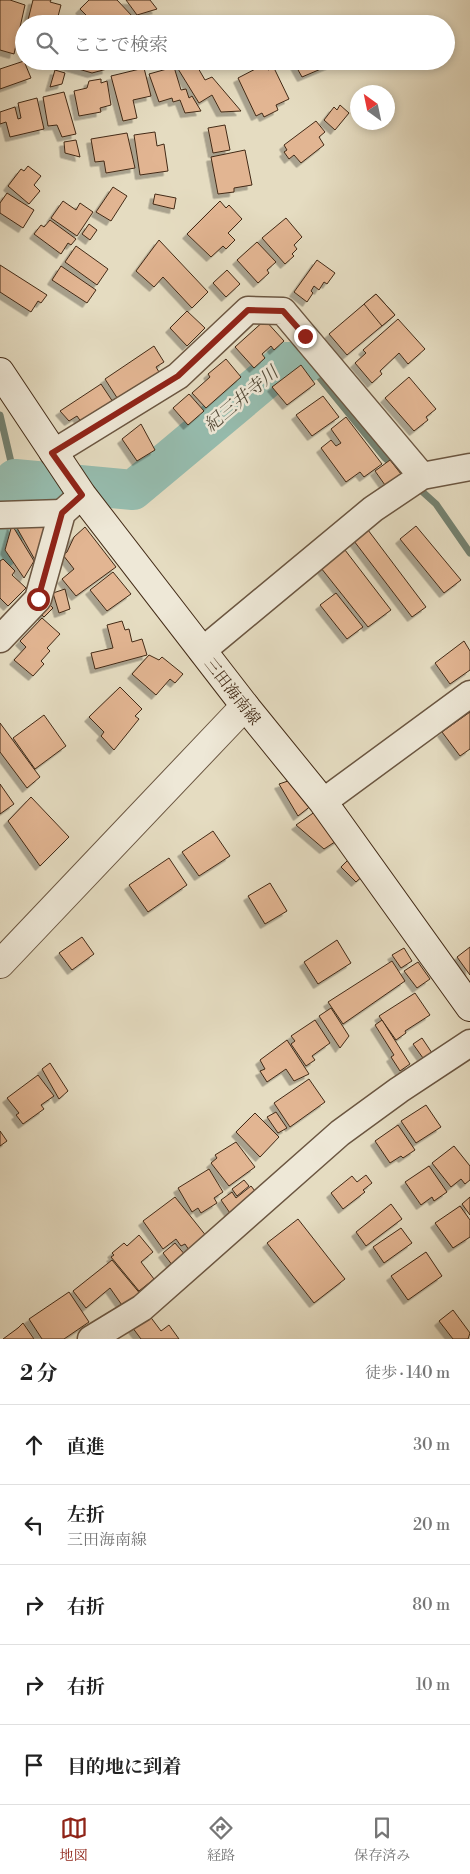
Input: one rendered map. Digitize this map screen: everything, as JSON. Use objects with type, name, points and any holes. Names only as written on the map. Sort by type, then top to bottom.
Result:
[{"type":"main road","name":"三田海南線","points":[[0,372],[82,495],[245,706],[323,802],[470,1007]]},
{"type":"main road","points":[[0,964],[245,706]]},
{"type":"street","points":[[58,461],[178,376],[248,310],[283,311],[422,476]]},
{"type":"street","points":[[202,651],[373,509],[422,476],[470,467]]},
{"type":"street","points":[[0,638],[38,599],[62,513],[82,495]]},
{"type":"street","points":[[9,515],[62,513]]},
{"type":"street","points":[[323,802],[470,694]]},
{"type":"street","points":[[91,1339],[142,1308],[340,1133],[399,1090],[470,1044]]},
{"type":"building","points":[[0,0],[10,0],[25,5],[23,15],[15,15],[14,54],[0,50]]},
{"type":"building","points":[[33,0],[51,0],[50,2],[61,5],[58,15],[29,15]]},
{"type":"building","points":[[89,0],[117,0],[131,15],[86,15],[80,9]]},
{"type":"building","points":[[126,0],[150,0],[157,9],[137,15]]},
{"type":"building","points":[[15,64],[15,70],[28,70],[31,78],[0,89],[0,69]]},
{"type":"building","points":[[55,70],[65,73],[62,84],[50,87]]},
{"type":"building","points":[[82,70],[103,70],[92,73]]},
{"type":"building","points":[[136,70],[144,70],[151,96],[133,100],[137,118],[123,121],[111,76]]},
{"type":"building","points":[[163,70],[175,70],[181,90],[186,89],[189,98],[192,96],[201,111],[185,113],[180,100],[173,102],[172,98],[159,102],[149,74]]},
{"type":"building","points":[[179,70],[199,70],[205,80],[212,77],[241,111],[221,112],[212,95],[199,103]]},
{"type":"building","points":[[253,70],[275,70],[289,99],[276,105],[278,110],[264,117],[262,113],[256,116],[238,78]]},
{"type":"building","points":[[298,70],[318,70],[302,77]]},
{"type":"building","points":[[101,79],[101,83],[107,81],[111,105],[100,108],[101,112],[79,116],[74,91],[87,88],[89,81]]},
{"type":"building","points":[[64,92],[76,134],[62,137],[57,125],[48,126],[43,97]]},
{"type":"building","points":[[37,98],[44,129],[10,137],[6,122],[0,124],[0,112],[15,107],[18,119],[21,118],[18,103]]},
{"type":"building","points":[[340,105],[349,113],[335,130],[324,120],[334,107],[337,110]]},
{"type":"building","points":[[316,121],[325,132],[319,137],[324,145],[301,163],[294,155],[289,159],[284,152],[287,150],[284,145]]},
{"type":"building","points":[[225,125],[230,150],[213,153],[208,128]]},
{"type":"building","points":[[155,132],[157,146],[164,144],[168,171],[140,175],[134,135]]},
{"type":"building","points":[[127,133],[135,168],[106,173],[104,161],[95,162],[91,139]]},
{"type":"building","points":[[76,140],[80,157],[65,153],[64,142]]},
{"type":"building","points":[[245,150],[252,185],[234,188],[234,192],[218,194],[211,157]]},
{"type":"building","points":[[28,166],[41,176],[34,185],[40,191],[29,204],[8,186],[21,169],[24,171]]},
{"type":"building","points":[[113,187],[127,196],[111,221],[96,212]]},
{"type":"building","points":[[7,193],[34,210],[23,228],[0,213],[0,203]]},
{"type":"building","points":[[155,194],[176,198],[174,209],[153,204]]},
{"type":"building","points":[[63,201],[76,210],[80,203],[93,212],[77,236],[51,218]]},
{"type":"building","points":[[220,201],[226,208],[229,205],[242,219],[228,233],[235,240],[226,249],[223,246],[211,257],[187,234]]},
{"type":"building","points":[[286,218],[302,237],[294,245],[297,249],[292,254],[294,256],[285,264],[262,238]]},
{"type":"building","points":[[50,220],[76,239],[71,245],[68,243],[61,254],[34,234],[41,225],[44,227]]},
{"type":"building","points":[[89,224],[97,230],[90,240],[82,234]]},
{"type":"building","points":[[159,240],[208,292],[192,308],[163,277],[154,287],[136,271]]},
{"type":"building","points":[[257,242],[276,262],[267,270],[269,273],[258,283],[237,260]]},
{"type":"building","points":[[76,246],[108,269],[97,285],[65,262]]},
{"type":"building","points":[[317,260],[335,273],[327,284],[324,282],[319,290],[314,286],[311,291],[313,293],[307,302],[294,292]]},
{"type":"building","points":[[0,265],[47,295],[41,303],[38,301],[31,312],[0,292]]},
{"type":"building","points":[[61,266],[96,290],[87,303],[52,280]]},
{"type":"building","points":[[227,270],[240,284],[226,297],[213,283]]},
{"type":"building","points":[[376,294],[395,315],[347,355],[329,334]]},
{"type":"building","points":[[376,294],[395,315],[382,326],[364,304]]},
{"type":"building","points":[[187,311],[205,328],[187,346],[170,328]]},
{"type":"building","points":[[398,319],[425,349],[408,364],[399,353],[380,371],[382,374],[372,383],[355,363],[366,353],[363,350]]},
{"type":"building","points":[[265,320],[284,341],[274,350],[271,346],[262,354],[265,358],[254,368],[235,347]]},
{"type":"building","points":[[154,346],[164,362],[156,367],[162,377],[121,404],[105,379]]},
{"type":"building","points":[[226,359],[241,377],[206,408],[192,393],[210,377],[208,374]]},
{"type":"building","points":[[301,365],[315,384],[287,405],[272,387]]},
{"type":"building","points":[[409,377],[436,409],[426,417],[428,420],[414,431],[385,398]]},
{"type":"building","points":[[101,384],[115,405],[84,426],[77,416],[69,421],[60,411]]},
{"type":"building","points":[[189,394],[204,411],[188,425],[173,408]]},
{"type":"building","points":[[323,396],[339,417],[312,436],[296,415]]},
{"type":"building","points":[[346,417],[382,464],[364,477],[360,472],[346,482],[321,448],[331,440],[336,446],[341,443],[331,429]]},
{"type":"building","points":[[141,424],[155,450],[137,461],[122,439]]},
{"type":"building","points":[[390,460],[401,474],[385,485],[375,471]]},
{"type":"building","points":[[31,519],[41,521],[50,535],[43,554],[35,560],[17,528]]},
{"type":"building","points":[[12,525],[34,561],[24,578],[5,550]]},
{"type":"building","points":[[416,526],[461,580],[444,593],[400,539]]},
{"type":"building","points":[[85,527],[116,567],[76,596],[62,579],[74,569],[63,555],[67,552],[74,537]]},
{"type":"building","points":[[368,530],[426,607],[412,617],[354,541]]},
{"type":"building","points":[[345,550],[391,610],[368,627],[321,568]]},
{"type":"building","points":[[3,559],[15,571],[12,575],[26,588],[8,606],[0,598],[0,561]]},
{"type":"building","points":[[113,572],[131,594],[107,611],[90,590]]},
{"type":"building","points":[[65,589],[70,609],[59,613],[53,593]]},
{"type":"building","points":[[336,593],[363,627],[347,639],[320,605]]},
{"type":"building","points":[[46,601],[53,608],[44,617],[37,610]]},
{"type":"building","points":[[42,618],[60,634],[47,648],[50,651],[41,661],[44,664],[33,676],[14,660],[26,647],[20,641]]},
{"type":"building","points":[[122,621],[125,630],[129,629],[132,642],[142,639],[147,655],[95,669],[91,653],[113,648],[107,625]]},
{"type":"building","points":[[464,641],[470,651],[470,670],[450,684],[435,663]]},
{"type":"building","points":[[149,655],[159,660],[162,657],[183,674],[175,683],[170,679],[156,695],[132,674]]},
{"type":"building","points":[[120,687],[142,709],[135,716],[139,719],[114,750],[101,736],[104,732],[89,717]]},
{"type":"building","points":[[470,712],[470,749],[460,756],[442,732]]},
{"type":"building","points":[[44,715],[66,746],[35,769],[13,738]]},
{"type":"building","points":[[0,723],[40,777],[27,788],[0,752]]},
{"type":"building","points":[[294,779],[312,805],[298,816],[279,784]]},
{"type":"building","points":[[0,784],[14,804],[0,814]]},
{"type":"building","points":[[31,797],[69,837],[40,866],[8,821]]},
{"type":"building","points":[[319,809],[341,838],[324,849],[296,825]]},
{"type":"building","points":[[213,831],[230,856],[199,876],[182,852]]},
{"type":"building","points":[[169,858],[187,885],[148,912],[129,885]]},
{"type":"building","points":[[350,858],[366,873],[356,882],[341,867]]},
{"type":"building","points":[[270,883],[287,911],[265,924],[248,896]]},
{"type":"building","points":[[82,937],[94,954],[72,970],[59,953]]},
{"type":"building","points":[[337,940],[351,963],[318,984],[304,962]]},
{"type":"building","points":[[470,947],[470,975],[457,957]]},
{"type":"building","points":[[404,948],[412,961],[401,968],[392,955]]},
{"type":"building","points":[[392,961],[405,981],[343,1024],[328,1002]]},
{"type":"building","points":[[418,962],[430,979],[417,988],[404,971]]},
{"type":"building","points":[[415,993],[430,1015],[405,1031],[406,1033],[396,1040],[379,1016]]},
{"type":"building","points":[[331,1008],[349,1036],[340,1048],[319,1016]]},
{"type":"building","points":[[315,1020],[330,1043],[312,1056],[315,1060],[306,1066],[291,1044],[295,1041],[291,1036]]},
{"type":"building","points":[[382,1020],[410,1064],[400,1071],[391,1057],[394,1055],[375,1025]]},
{"type":"building","points":[[422,1038],[432,1053],[423,1058],[413,1044]]},
{"type":"building","points":[[287,1040],[309,1074],[294,1081],[286,1069],[267,1082],[260,1071],[265,1069],[260,1060]]},
{"type":"building","points":[[50,1063],[68,1091],[59,1099],[42,1069]]},
{"type":"building","points":[[38,1075],[54,1096],[41,1105],[44,1109],[23,1124],[16,1115],[19,1113],[7,1098]]},
{"type":"building","points":[[309,1079],[325,1102],[290,1127],[274,1103]]},
{"type":"building","points":[[426,1105],[441,1127],[416,1143],[401,1121]]},
{"type":"building","points":[[276,1112],[287,1128],[278,1133],[267,1117]]},
{"type":"building","points":[[255,1113],[279,1137],[260,1157],[236,1132]]},
{"type":"building","points":[[398,1125],[415,1150],[403,1158],[401,1156],[390,1163],[375,1141]]},
{"type":"building","points":[[0,1131],[7,1141],[0,1146]]},
{"type":"building","points":[[236,1142],[255,1167],[229,1186],[211,1163],[217,1158],[215,1155]]},
{"type":"building","points":[[454,1146],[470,1166],[470,1180],[465,1184],[461,1179],[451,1187],[432,1163]]},
{"type":"building","points":[[429,1166],[447,1192],[434,1201],[432,1197],[421,1205],[405,1182]]},
{"type":"building","points":[[209,1169],[223,1192],[214,1198],[217,1203],[201,1213],[198,1208],[192,1212],[178,1188]]},
{"type":"building","points":[[366,1175],[372,1183],[363,1190],[365,1192],[343,1209],[331,1193],[352,1176],[357,1182]]},
{"type":"building","points":[[244,1180],[249,1186],[237,1196],[232,1189]]},
{"type":"building","points":[[251,1186],[259,1196],[232,1216],[221,1200],[232,1192],[236,1198]]},
{"type":"building","points":[[175,1197],[207,1237],[189,1250],[185,1244],[181,1246],[176,1239],[163,1249],[143,1221]]},
{"type":"building","points":[[470,1197],[470,1215],[462,1204]]},
{"type":"building","points":[[391,1204],[402,1219],[366,1246],[356,1232]]},
{"type":"building","points":[[460,1206],[470,1220],[470,1237],[453,1248],[435,1223]]},
{"type":"building","points":[[298,1219],[345,1279],[314,1303],[267,1243]]},
{"type":"building","points":[[401,1228],[412,1243],[384,1263],[373,1247]]},
{"type":"building","points":[[139,1235],[153,1252],[141,1262],[154,1279],[139,1291],[111,1257],[114,1255],[112,1253],[124,1243],[127,1246]]},
{"type":"building","points":[[175,1243],[186,1256],[173,1266],[163,1253]]},
{"type":"building","points":[[426,1252],[442,1276],[408,1300],[391,1276]]},
{"type":"building","points":[[112,1260],[142,1296],[124,1308],[110,1288],[86,1308],[73,1291]]},
{"type":"building","points":[[69,1292],[89,1322],[64,1339],[42,1339],[29,1319]]},
{"type":"building","points":[[453,1310],[470,1333],[468,1339],[453,1339],[439,1321]]},
{"type":"building","points":[[149,1315],[161,1331],[169,1325],[179,1339],[141,1339],[132,1327]]},
{"type":"building","points":[[23,1323],[34,1339],[3,1339],[18,1328]]},
{"type":"waterway","name":"紀三井寺川","points":[[0,549],[15,479],[133,490],[286,362],[307,362]]},
{"type":"waterway","name":"紀三井寺川","points":[[307,362],[385,458],[436,504],[470,553]]},
{"type":"waterway","points":[[0,415],[15,479]]},
{"type":"route","points":[[38,599],[62,513],[82,495],[52,453],[178,376],[248,310],[283,311],[305,336]]}]
